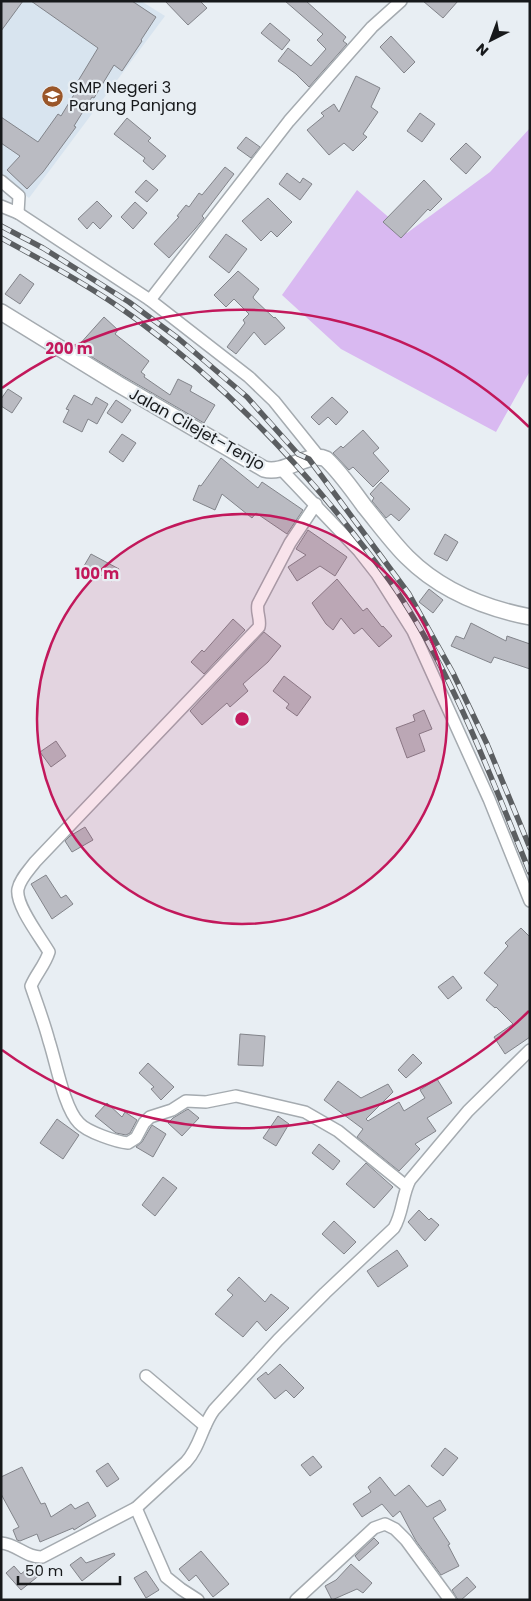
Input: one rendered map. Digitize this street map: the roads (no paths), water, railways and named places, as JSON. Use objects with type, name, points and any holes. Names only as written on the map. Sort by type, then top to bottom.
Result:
[{"type":"main road","name":"Jalan Cilejet–Tenjo","points":[[1,312],[259,467],[269,471],[282,469],[319,457]]},
{"type":"main road","points":[[319,457],[329,462],[400,550],[425,574],[454,592],[481,604],[493,609],[530,618]]},
{"type":"street","points":[[150,300],[289,121],[372,27],[401,1]]},
{"type":"street","points":[[1,181],[19,196],[18,214]]},
{"type":"street","points":[[1,206],[18,214],[150,300],[249,377],[284,413],[319,457]]},
{"type":"street","points":[[282,469],[359,551],[377,574],[413,631],[489,799],[530,901]]},
{"type":"street","points":[[316,504],[290,543],[258,604],[259,627],[35,862],[21,881],[17,890],[32,928],[44,942],[49,952],[31,986],[49,1038],[68,1106],[78,1123],[89,1131],[128,1143],[136,1138],[144,1123],[150,1117],[172,1110],[186,1101],[206,1102],[236,1096],[289,1107],[312,1116],[338,1131],[406,1186]]},
{"type":"street","points":[[1,1543],[13,1546],[27,1555],[42,1557],[136,1508],[193,1455],[209,1417],[214,1410],[324,1293],[394,1228],[400,1217],[406,1186],[410,1180],[468,1111],[530,1050]]},
{"type":"street","points":[[146,1376],[205,1426]]},
{"type":"street","points":[[136,1508],[166,1577],[198,1600]]},
{"type":"street","points":[[296,1600],[374,1528],[385,1524],[395,1529],[406,1540],[450,1600]]},
{"type":"railway","points":[[1,226],[43,248],[129,302],[179,339],[247,397],[298,454],[309,459],[409,594],[453,673],[487,744],[530,848]]},
{"type":"railway","points":[[1,238],[104,297],[166,342],[250,416],[301,470],[390,581],[422,631],[457,699],[530,873]]},
{"type":"place","name":"SMP Negeri 3 Parung Panjang","points":[[53,96]]}]
